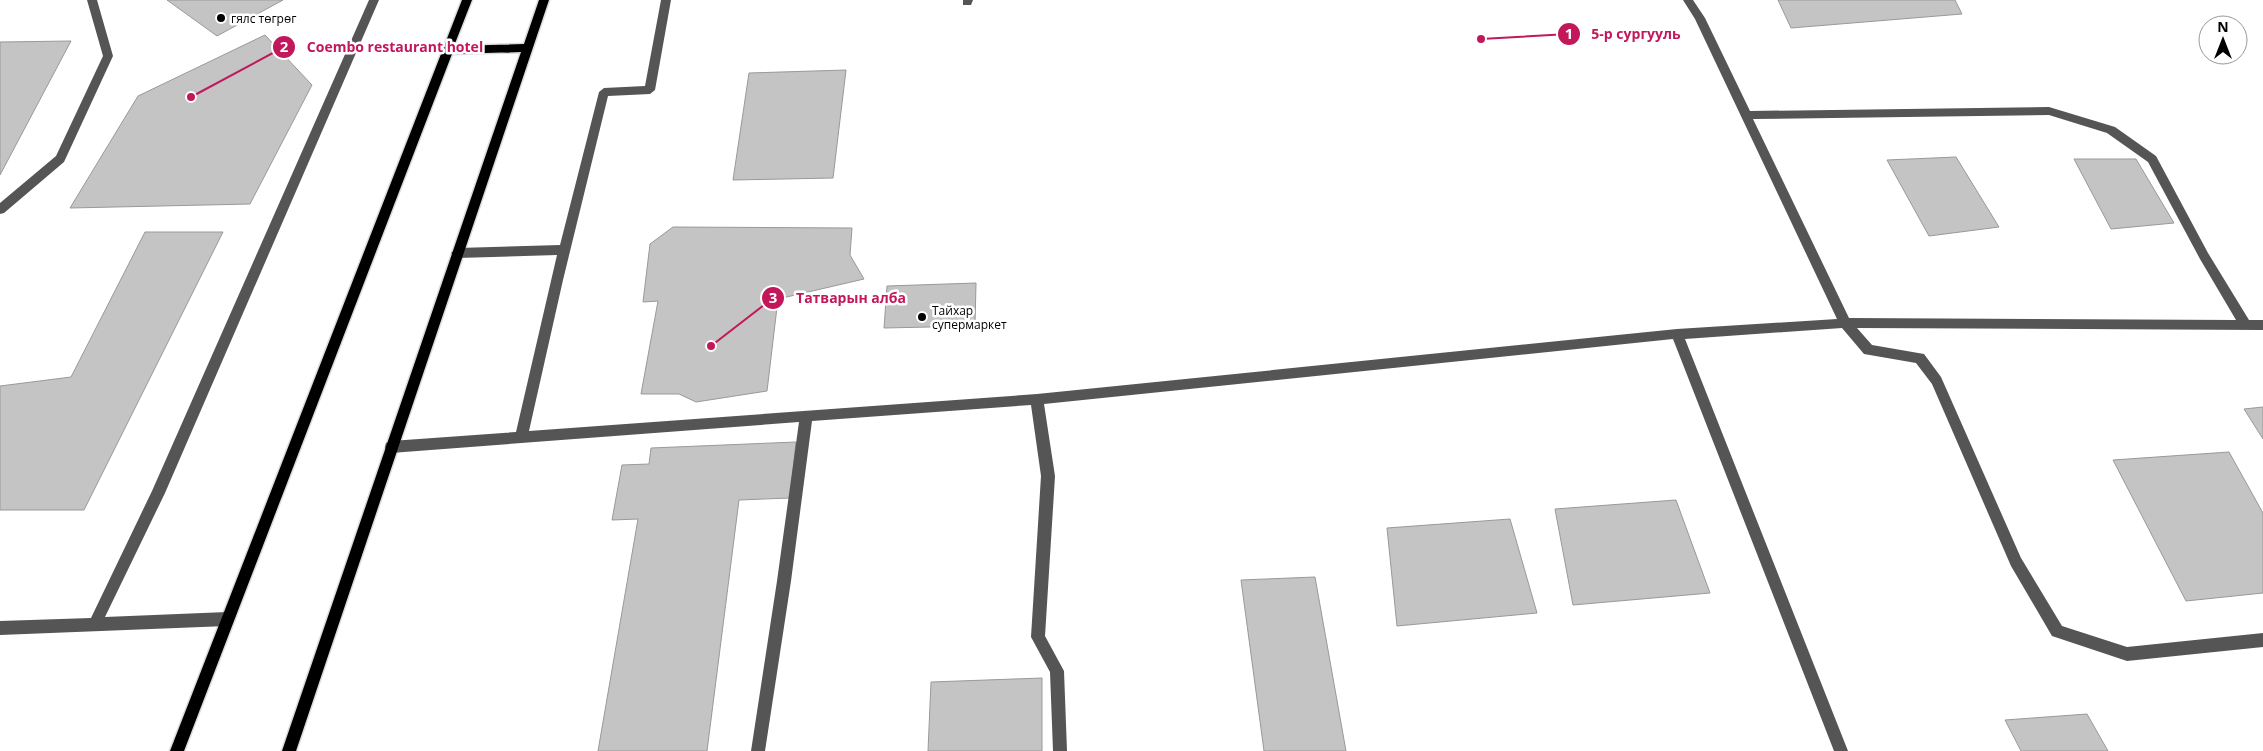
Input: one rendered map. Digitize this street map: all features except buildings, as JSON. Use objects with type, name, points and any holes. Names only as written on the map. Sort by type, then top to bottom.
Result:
[{"type":"main road","points":[[177,751],[467,0]]},
{"type":"main road","points":[[289,751],[544,0]]},
{"type":"main road","points":[[448,50],[527,48]]},
{"type":"street","points":[[0,210],[60,158],[108,56],[92,0]]},
{"type":"street","points":[[94,624],[158,493],[374,0]]},
{"type":"street","points":[[521,437],[564,250],[604,92],[650,90],[666,0]]},
{"type":"street","points":[[1688,0],[1700,18],[1845,323],[1868,350],[1920,358],[1937,381],[2016,562],[2056,631],[2127,654],[2263,640]]},
{"type":"street","points":[[1746,115],[2049,111],[2111,130],[2152,159],[2204,256],[2245,324]]},
{"type":"street","points":[[457,253],[564,250]]},
{"type":"street","points":[[391,446],[1038,399],[1677,334],[1845,323],[2263,324]]},
{"type":"street","points":[[1677,334],[1841,751]]},
{"type":"street","points":[[1038,399],[1048,476],[1038,637],[1057,671],[1060,751]]},
{"type":"street","points":[[758,751],[784,581],[806,415]]},
{"type":"street","points":[[0,628],[227,619]]},
{"type":"place","name":"гялс төгрөг","points":[[221,18]]},
{"type":"place","name":"5-р сургууль","points":[[1481,39]]},
{"type":"place","name":"Coembo restaurant hotel","points":[[191,97]]},
{"type":"place","name":"Тайхар супермаркет","points":[[922,317]]},
{"type":"place","name":"Татварын алба","points":[[711,346]]}]
